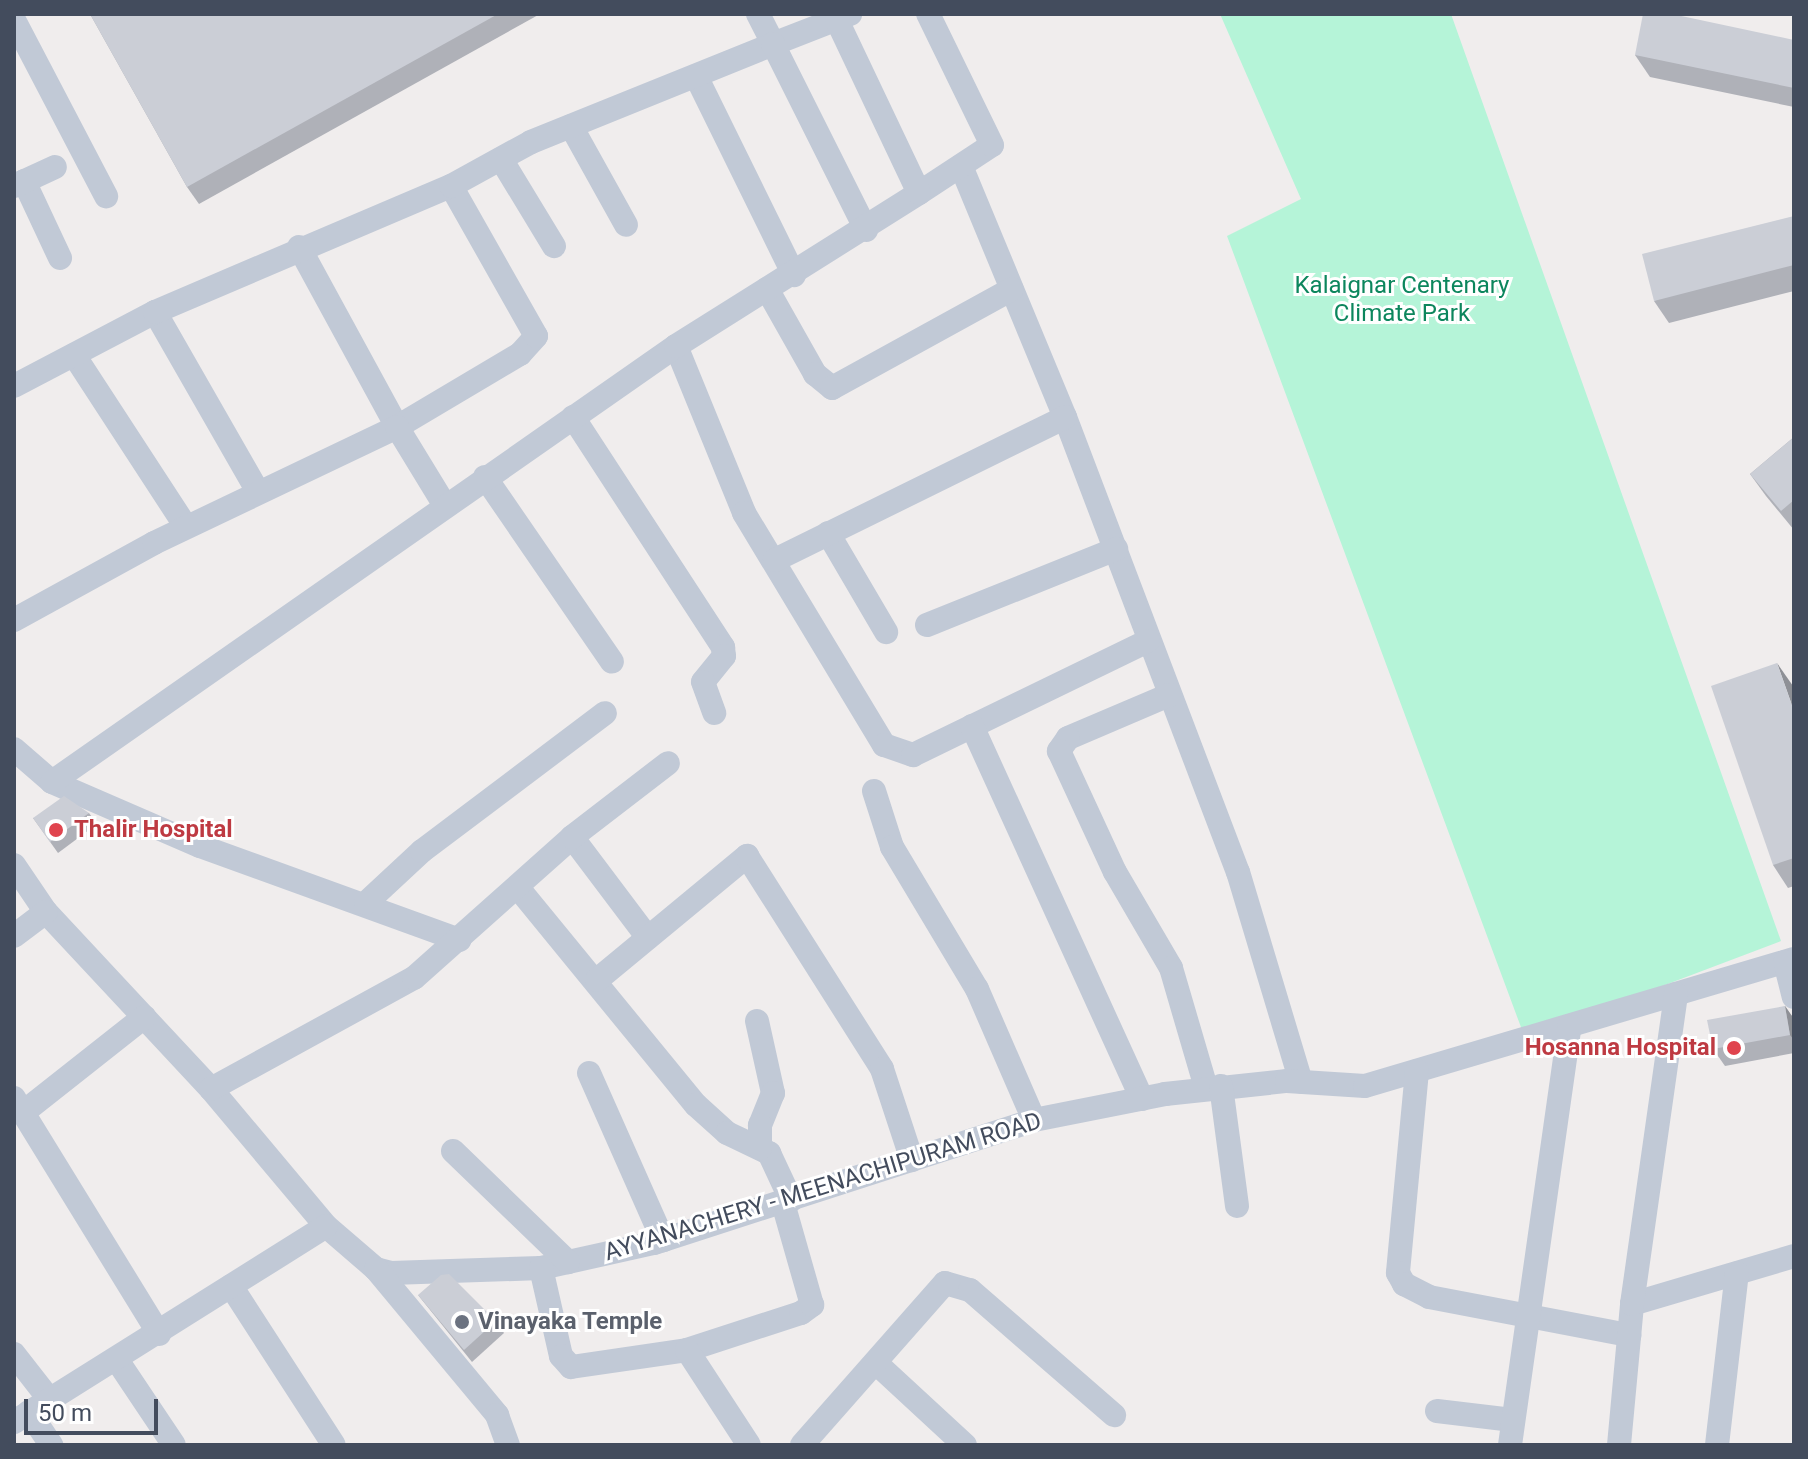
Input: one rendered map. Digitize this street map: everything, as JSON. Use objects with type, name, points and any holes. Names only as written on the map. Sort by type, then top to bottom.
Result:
[{"type":"street","points":[[758,14],[866,230]]},
{"type":"street","points":[[52,782],[444,504],[676,346],[866,230],[992,145],[928,14]]},
{"type":"street","points":[[14,386],[155,312],[299,247],[451,186],[571,126],[843,17],[919,193]]},
{"type":"street","points":[[14,20],[106,196]]},
{"type":"street","points":[[696,76],[794,275]]},
{"type":"street","points":[[571,126],[626,225]]},
{"type":"street","points":[[501,159],[554,246]]},
{"type":"street","points":[[961,166],[1065,417],[1238,872],[1301,1082]]},
{"type":"street","points":[[55,167],[19,184],[60,258]]},
{"type":"street","points":[[14,620],[186,527],[397,427],[520,354],[536,336],[451,186]]},
{"type":"street","points":[[299,247],[397,427],[444,504]]},
{"type":"street","points":[[767,289],[815,374],[832,388],[1012,289]]},
{"type":"street","points":[[155,312],[258,492]]},
{"type":"street","points":[[676,346],[728,481],[873,735],[884,745],[913,755],[1148,641]]},
{"type":"street","points":[[74,355],[186,527]]},
{"type":"street","points":[[573,417],[723,647],[724,656],[703,682],[714,713]]},
{"type":"street","points":[[775,560],[1065,417]]},
{"type":"street","points":[[485,477],[612,662]]},
{"type":"street","points":[[828,533],[886,632]]},
{"type":"street","points":[[927,625],[1116,549]]},
{"type":"street","points":[[1169,695],[1068,738],[1059,751],[1115,872],[1171,968],[1213,1087],[1237,1206]]},
{"type":"street","points":[[366,903],[422,851],[605,713]]},
{"type":"street","points":[[972,726],[1142,1099]]},
{"type":"street","points":[[14,749],[52,782],[200,846],[366,903],[459,940]]},
{"type":"street","points":[[211,1089],[370,1006],[459,940],[519,889],[572,837],[668,763]]},
{"type":"street","points":[[874,791],[892,847],[977,989],[1034,1120]]},
{"type":"street","points":[[572,837],[648,938]]},
{"type":"street","points":[[597,980],[747,856],[882,1069],[912,1160]]},
{"type":"street","points":[[14,865],[46,912],[211,1089],[326,1226],[376,1269],[497,1415],[508,1445]]},
{"type":"street","points":[[519,889],[713,1123],[760,1148],[776,1161],[814,1297],[812,1305],[801,1313],[687,1350],[571,1367],[561,1356],[541,1268]]},
{"type":"street","points":[[14,936],[46,912]]},
{"type":"street","points":[[1789,961],[1794,997]]},
{"type":"street","name":"AYYANACHERY - MEENACHIPURAM ROAD","points":[[376,1269],[541,1268],[663,1240],[1034,1120],[1213,1087],[1301,1082],[1365,1086],[1789,961]]},
{"type":"street","points":[[1619,1445],[1632,1304],[1676,994]]},
{"type":"street","points":[[144,1017],[20,1104],[159,1334]]},
{"type":"street","points":[[757,1021],[773,1093],[760,1125],[760,1148]]},
{"type":"street","points":[[1510,1445],[1525,1312],[1570,1026]]},
{"type":"street","points":[[1417,1071],[1398,1273],[1404,1284],[1429,1297],[1525,1312],[1629,1335]]},
{"type":"street","points":[[589,1073],[663,1240]]},
{"type":"street","points":[[453,1151],[568,1262]]},
{"type":"street","points":[[31,1411],[159,1334],[326,1226]]},
{"type":"street","points":[[1632,1304],[1794,1256]]},
{"type":"street","points":[[1717,1445],[1737,1273]]},
{"type":"street","points":[[802,1445],[876,1363],[934,1290],[957,1284],[1114,1415]]},
{"type":"street","points":[[231,1286],[334,1445]]},
{"type":"street","points":[[687,1350],[749,1445]]},
{"type":"street","points":[[14,1354],[31,1411],[51,1445]]},
{"type":"street","points":[[117,1360],[174,1445]]},
{"type":"street","points":[[876,1363],[965,1445]]},
{"type":"street","points":[[1437,1411],[1512,1420]]},
{"type":"green space","name":"Kalaignar Centenary Climate Park","points":[[1220,14],[1451,14],[1781,941],[1525,1038],[1227,236],[1301,199]]},
{"type":"building","points":[[90,14],[498,14],[187,187]]},
{"type":"building","points":[[1643,14],[1672,14],[1794,40],[1794,88],[1635,55]]},
{"type":"building","points":[[1794,216],[1794,265],[1654,301],[1642,254]]},
{"type":"building","points":[[1794,437],[1794,500],[1781,511],[1750,474]]},
{"type":"building","points":[[1777,663],[1794,711],[1794,858],[1773,865],[1711,686]]},
{"type":"building","points":[[64,796],[89,813],[50,842],[33,818]]},
{"type":"building","points":[[1785,1006],[1790,1035],[1713,1049],[1707,1020]]},
{"type":"building","name":"Vinayaka Temple","points":[[449,1274],[496,1321],[464,1350],[418,1295],[441,1275]]},
{"type":"place","name":"Thalir Hospital","points":[[56,830]]},
{"type":"place","name":"Hosanna Hospital","points":[[1734,1048]]},
{"type":"place","name":"Vinayaka Temple","points":[[462,1322]]}]
